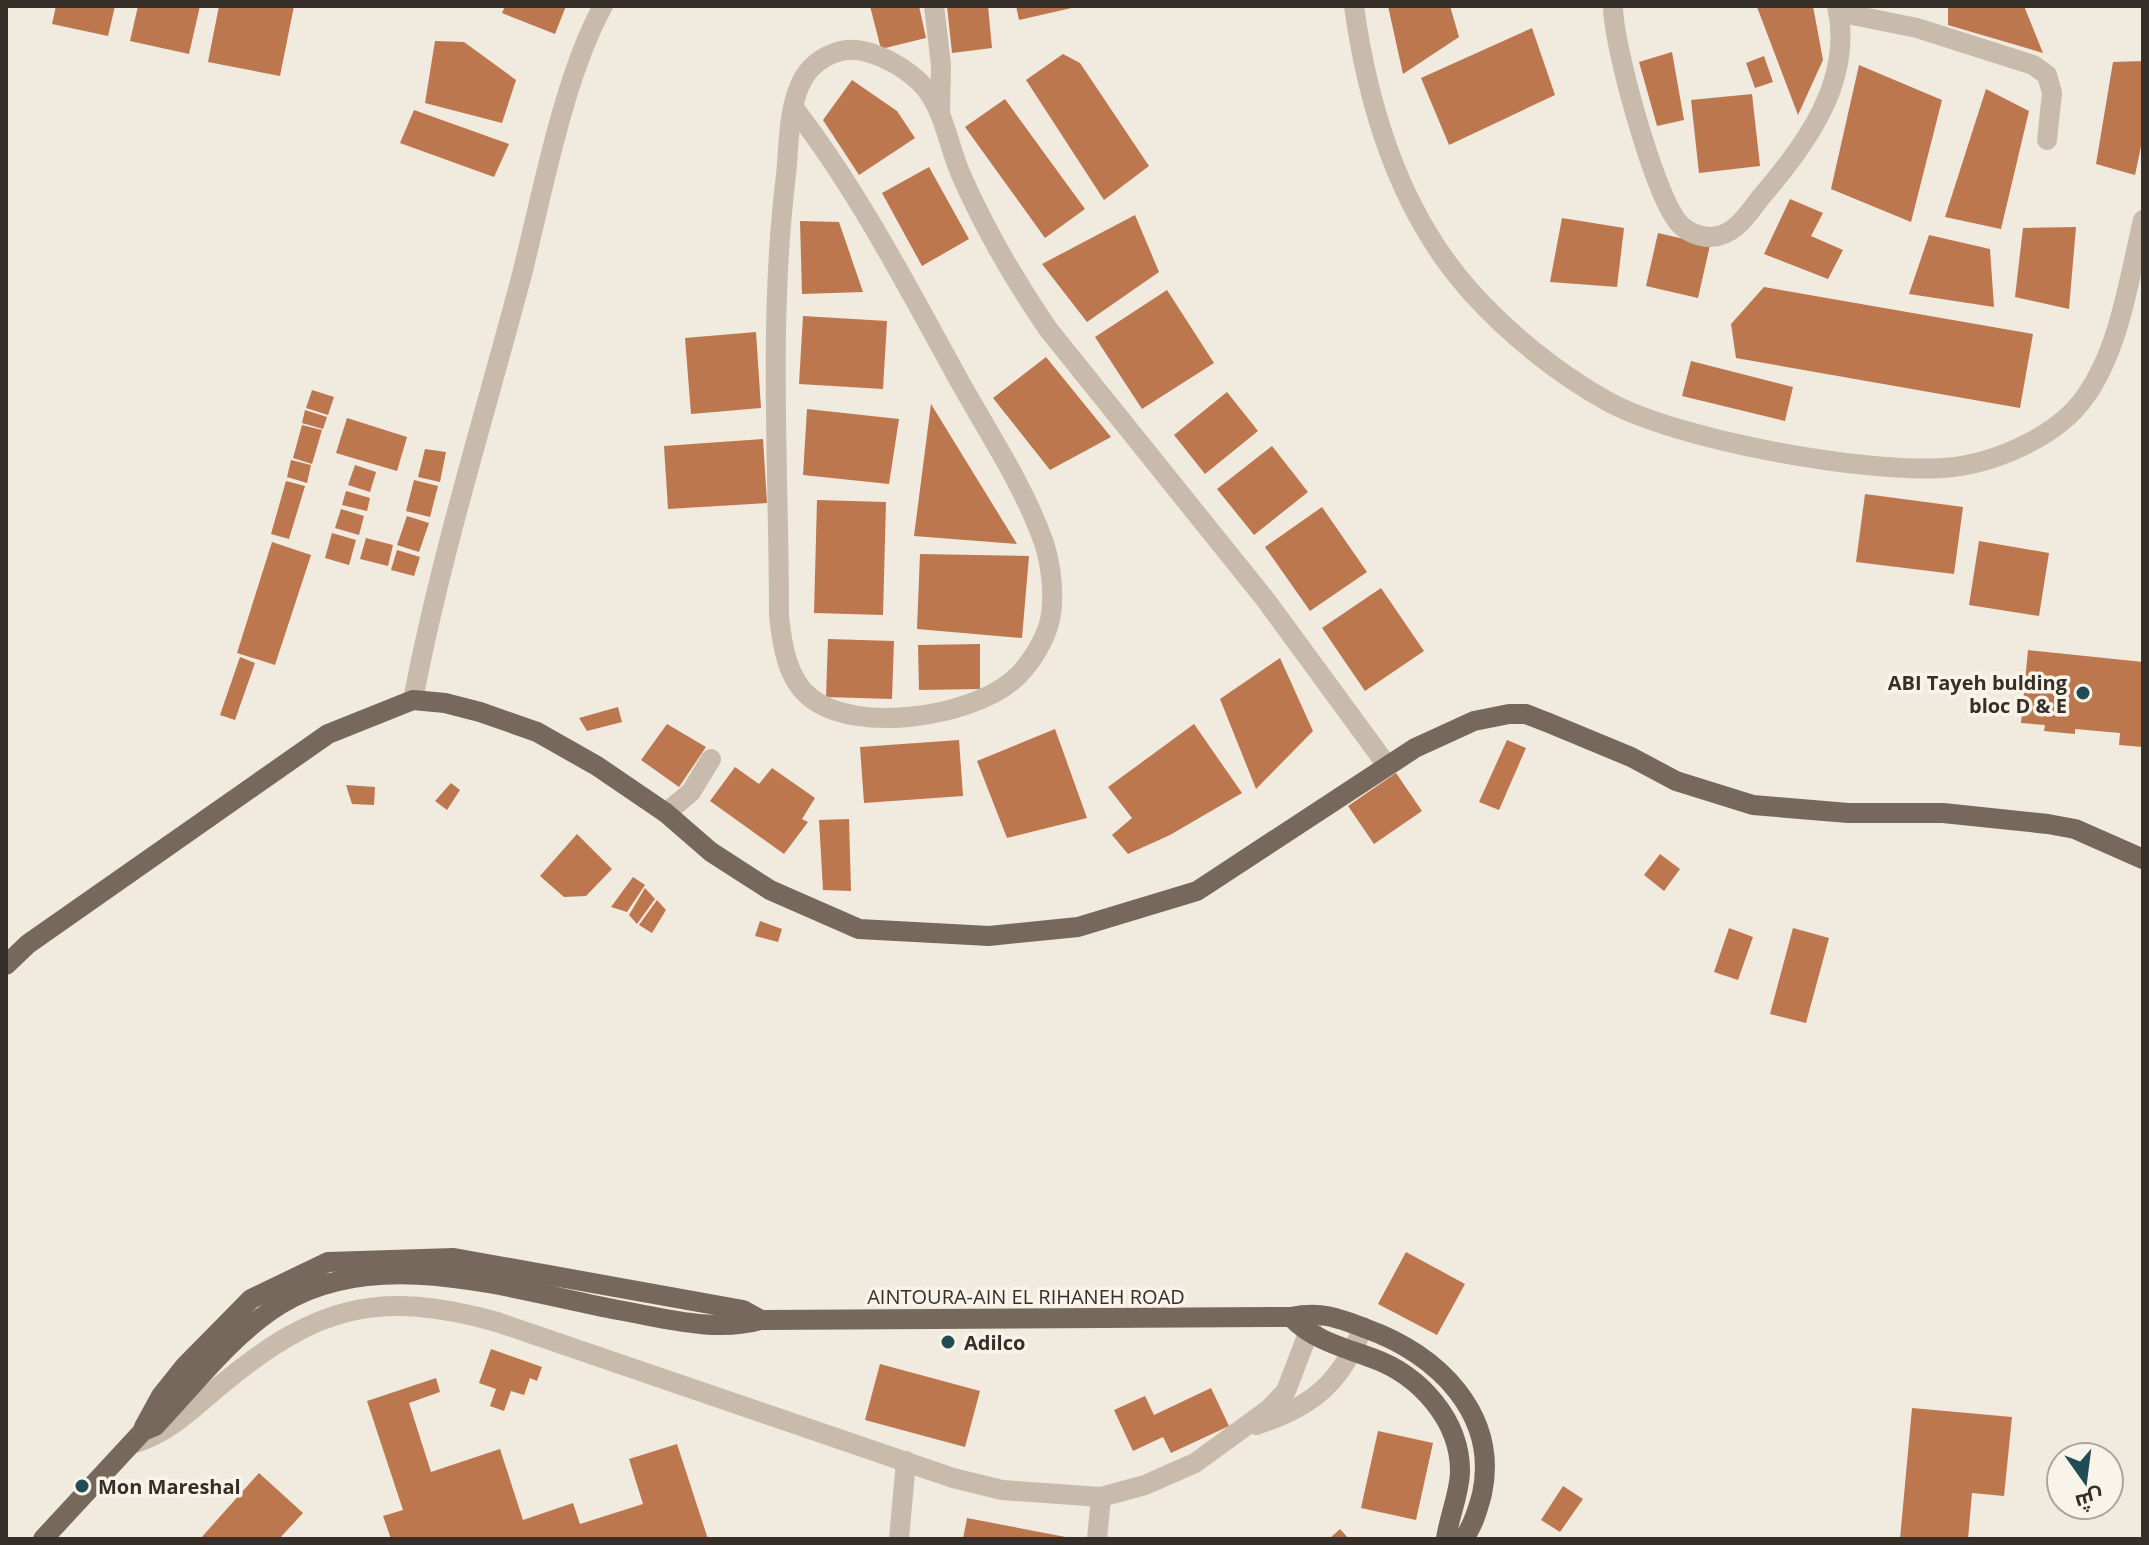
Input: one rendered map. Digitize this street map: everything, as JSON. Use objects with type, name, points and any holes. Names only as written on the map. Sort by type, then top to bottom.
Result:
[{"type":"main road","points":[[6,965],[28,944],[328,734],[413,700],[468,709],[537,732],[597,766],[666,813],[711,852],[770,890],[859,929],[989,936],[1078,927],[1197,891],[1386,764],[1474,721],[1526,714],[1631,757],[1676,781],[1753,805],[1848,813],[1943,813],[2048,824],[2075,829],[2143,859]]},
{"type":"main road","name":"AINTOURA-AIN EL RIHANEH ROAD","points":[[47,1537],[138,1437],[161,1396],[251,1299],[278,1284],[330,1271],[454,1258],[743,1310],[761,1320],[1291,1317],[1316,1312],[1396,1340],[1429,1361],[1455,1387],[1473,1413],[1484,1441],[1485,1478],[1480,1503],[1463,1539]]},
{"type":"main road","points":[[1291,1317],[1307,1334],[1385,1362],[1413,1381],[1450,1425],[1458,1446],[1460,1475],[1446,1539]]},
{"type":"street","points":[[413,700],[476,444],[564,114],[587,39],[603,6]]},
{"type":"street","points":[[934,6],[941,65],[939,116]]},
{"type":"street","points":[[1354,6],[1369,88],[1387,146],[1411,204],[1436,248],[1471,292],[1510,330],[1578,383],[1619,407],[1679,428],[1737,443],[1884,468],[1946,468],[2004,454],[2054,427],[2084,398],[2106,358],[2143,220]]},
{"type":"street","points":[[1613,6],[1624,70],[1671,211],[1687,230],[1707,237],[1735,229],[1803,147],[1819,120],[1840,48],[1838,9],[1917,28],[2033,65],[2047,75],[2052,93],[2047,140]]},
{"type":"street","points":[[794,108],[873,221],[1022,493],[1044,544],[1052,588],[1050,620],[1040,644],[1011,682],[979,699],[940,713],[871,718],[829,708],[811,699],[799,685],[783,646],[779,616],[778,283],[794,108],[799,86],[808,72],[833,53],[851,49],[871,53],[907,72],[926,89],[987,230],[1048,329],[1265,599],[1386,764]]},
{"type":"street","points":[[666,813],[691,792],[711,759]]},
{"type":"street","points":[[138,1437],[157,1437],[175,1425],[266,1348],[296,1330],[371,1307],[415,1305],[445,1308],[497,1322],[906,1461],[1002,1490],[1101,1497],[1145,1485],[1195,1463],[1241,1430],[1286,1391],[1316,1312]]},
{"type":"street","points":[[1241,1430],[1293,1413],[1314,1399],[1354,1351],[1363,1327]]},
{"type":"street","points":[[899,1539],[906,1461]]},
{"type":"street","points":[[1097,1539],[1101,1497]]},
{"type":"building","points":[[56,6],[115,6],[108,36],[52,24]]},
{"type":"building","points":[[138,6],[200,6],[189,54],[130,41]]},
{"type":"building","points":[[219,6],[294,6],[280,76],[208,62]]},
{"type":"building","points":[[505,6],[566,6],[555,34],[502,13]]},
{"type":"building","points":[[870,6],[919,6],[926,38],[881,49]]},
{"type":"building","points":[[947,6],[988,6],[992,48],[952,53]]},
{"type":"building","points":[[1016,6],[1076,6],[1076,7],[1019,20]]},
{"type":"building","points":[[1388,6],[1450,6],[1459,37],[1403,74]]},
{"type":"building","points":[[1813,6],[1823,60],[1798,115],[1757,7]]},
{"type":"building","points":[[1948,6],[2024,6],[2043,53],[1948,25]]},
{"type":"building","points":[[1532,28],[1555,95],[1449,145],[1421,78]]},
{"type":"building","points":[[435,41],[464,42],[516,80],[502,123],[425,103]]},
{"type":"building","points":[[1672,52],[1684,120],[1657,126],[1639,62]]},
{"type":"building","points":[[1063,54],[1080,63],[1149,166],[1104,200],[1026,80]]},
{"type":"building","points":[[1764,56],[1773,82],[1755,88],[1746,63]]},
{"type":"building","points":[[2143,61],[2143,137],[2135,175],[2096,164],[2113,62]]},
{"type":"building","points":[[1859,65],[1942,100],[1911,222],[1831,189]]},
{"type":"building","points":[[852,80],[897,111],[915,138],[859,175],[823,120]]},
{"type":"building","points":[[1986,89],[2029,111],[2001,229],[1945,217]]},
{"type":"building","points":[[1752,94],[1760,166],[1699,173],[1691,100]]},
{"type":"building","points":[[1005,99],[1085,209],[1045,238],[965,127]]},
{"type":"building","points":[[414,110],[509,144],[494,177],[400,143]]},
{"type":"building","points":[[929,167],[969,239],[922,266],[882,193]]},
{"type":"building","points":[[1790,199],[1823,213],[1811,236],[1843,250],[1828,279],[1764,254]]},
{"type":"building","points":[[1135,215],[1159,272],[1087,322],[1042,264]]},
{"type":"building","points":[[1562,218],[1624,228],[1617,287],[1550,282]]},
{"type":"building","points":[[800,221],[839,222],[863,292],[802,294]]},
{"type":"building","points":[[2076,227],[2069,309],[2015,297],[2023,228]]},
{"type":"building","points":[[1658,233],[1710,245],[1698,298],[1646,286]]},
{"type":"building","points":[[1929,235],[1990,249],[1994,307],[1909,294]]},
{"type":"building","points":[[1764,287],[2033,334],[2020,408],[1736,358],[1731,324]]},
{"type":"building","points":[[1167,290],[1214,363],[1142,409],[1095,337]]},
{"type":"building","points":[[803,316],[887,321],[883,389],[799,384]]},
{"type":"building","points":[[756,332],[761,408],[691,414],[685,338]]},
{"type":"building","points":[[1046,357],[1111,437],[1050,470],[993,398]]},
{"type":"building","points":[[1691,361],[1793,387],[1785,421],[1682,396]]},
{"type":"building","points":[[312,390],[334,397],[328,415],[306,408]]},
{"type":"building","points":[[1227,392],[1258,431],[1205,474],[1174,435]]},
{"type":"building","points":[[931,404],[1017,544],[914,536]]},
{"type":"building","points":[[807,409],[899,419],[889,484],[803,475]]},
{"type":"building","points":[[305,410],[327,417],[323,429],[302,423]]},
{"type":"building","points":[[347,418],[407,437],[397,471],[336,453]]},
{"type":"building","points":[[302,425],[322,430],[312,464],[293,458]]},
{"type":"building","points":[[763,439],[767,503],[668,509],[664,446]]},
{"type":"building","points":[[1272,446],[1308,492],[1254,535],[1217,489]]},
{"type":"building","points":[[425,449],[446,452],[440,482],[418,477]]},
{"type":"building","points":[[291,460],[311,465],[307,483],[287,477]]},
{"type":"building","points":[[355,465],[376,472],[370,492],[348,485]]},
{"type":"building","points":[[414,480],[438,486],[430,517],[406,511]]},
{"type":"building","points":[[286,481],[305,486],[289,539],[271,534]]},
{"type":"building","points":[[346,491],[370,498],[367,511],[342,505]]},
{"type":"building","points":[[1865,494],[1963,507],[1954,574],[1856,562]]},
{"type":"building","points":[[817,500],[886,502],[883,615],[814,613]]},
{"type":"building","points":[[1322,507],[1367,572],[1310,611],[1265,547]]},
{"type":"building","points":[[341,509],[364,516],[359,535],[335,528]]},
{"type":"building","points":[[407,516],[429,523],[419,552],[397,545]]},
{"type":"building","points":[[332,533],[356,540],[349,565],[325,558]]},
{"type":"building","points":[[366,538],[393,545],[388,566],[360,559]]},
{"type":"building","points":[[1979,541],[2049,553],[2039,616],[1969,605]]},
{"type":"building","points":[[272,542],[311,555],[275,665],[237,653]]},
{"type":"building","points":[[397,550],[420,557],[414,576],[391,570]]},
{"type":"building","points":[[920,554],[1029,556],[1022,638],[917,629]]},
{"type":"building","points":[[1381,588],[1424,651],[1365,691],[1322,628]]},
{"type":"building","points":[[828,639],[894,641],[892,699],[826,697]]},
{"type":"building","points":[[980,644],[980,689],[919,690],[918,645]]},
{"type":"building","name":"ABI Tayeh bulding bloc D & E","points":[[2028,650],[2143,662],[2143,747],[2119,745],[2120,733],[2075,729],[2075,734],[2044,731],[2045,725],[2021,723]]},
{"type":"building","points":[[240,657],[255,663],[235,720],[220,715]]},
{"type":"building","points":[[1280,658],[1313,731],[1256,789],[1220,699]]},
{"type":"building","points":[[618,707],[622,722],[587,731],[579,718]]},
{"type":"building","points":[[667,724],[706,747],[679,787],[641,760]]},
{"type":"building","points":[[1194,724],[1242,793],[1170,835],[1128,854],[1112,835],[1132,818],[1108,787]]},
{"type":"building","points":[[1055,729],[1087,818],[1007,838],[977,761]]},
{"type":"building","points":[[959,740],[963,796],[864,803],[860,747]]},
{"type":"building","points":[[1507,740],[1526,748],[1499,810],[1479,802]]},
{"type":"building","points":[[735,767],[759,784],[772,768],[815,798],[802,819],[808,822],[784,854],[710,801]]},
{"type":"building","points":[[1396,773],[1422,811],[1374,844],[1348,806]]},
{"type":"building","points":[[451,783],[460,790],[447,810],[435,801]]},
{"type":"building","points":[[346,785],[375,787],[374,805],[352,804]]},
{"type":"building","points":[[849,819],[851,891],[823,890],[819,820]]},
{"type":"building","points":[[577,834],[612,869],[586,896],[564,897],[540,876]]},
{"type":"building","points":[[1660,854],[1680,869],[1664,891],[1644,875]]},
{"type":"building","points":[[633,877],[645,885],[627,912],[611,907]]},
{"type":"building","points":[[645,888],[655,899],[637,924],[629,915]]},
{"type":"building","points":[[657,900],[666,910],[652,933],[639,925]]},
{"type":"building","points":[[760,921],[782,929],[778,942],[755,936]]},
{"type":"building","points":[[1729,928],[1753,937],[1738,980],[1714,972]]},
{"type":"building","points":[[1793,928],[1829,938],[1806,1023],[1770,1014]]},
{"type":"building","points":[[1406,1252],[1465,1284],[1437,1335],[1378,1304]]},
{"type":"building","points":[[491,1349],[542,1367],[537,1381],[530,1378],[524,1395],[511,1391],[504,1411],[490,1406],[496,1389],[479,1383]]},
{"type":"building","points":[[880,1364],[980,1391],[965,1447],[865,1420]]},
{"type":"building","points":[[436,1378],[440,1392],[409,1403],[431,1472],[500,1449],[523,1520],[573,1503],[580,1524],[643,1504],[629,1459],[677,1444],[708,1539],[391,1539],[383,1516],[403,1510],[367,1401]]},
{"type":"building","points":[[1211,1388],[1229,1426],[1171,1453],[1163,1437],[1133,1451],[1114,1410],[1145,1396],[1154,1415]]},
{"type":"building","points":[[1912,1408],[2012,1417],[2004,1496],[1972,1493],[1968,1539],[1900,1539]]},
{"type":"building","points":[[1378,1431],[1433,1443],[1416,1520],[1361,1508]]},
{"type":"building","points":[[259,1473],[303,1513],[279,1539],[200,1539]]},
{"type":"building","points":[[1563,1486],[1583,1499],[1560,1532],[1541,1520]]},
{"type":"building","points":[[967,1518],[1071,1538],[1071,1539],[963,1539]]},
{"type":"building","points":[[1340,1529],[1349,1539],[1329,1539]]},
{"type":"place","name":"ABI Tayeh bulding bloc D & E","points":[[2083,693]]},
{"type":"place","name":"Adilco","points":[[948,1342]]},
{"type":"place","name":"Mon Mareshal","points":[[82,1486]]}]
